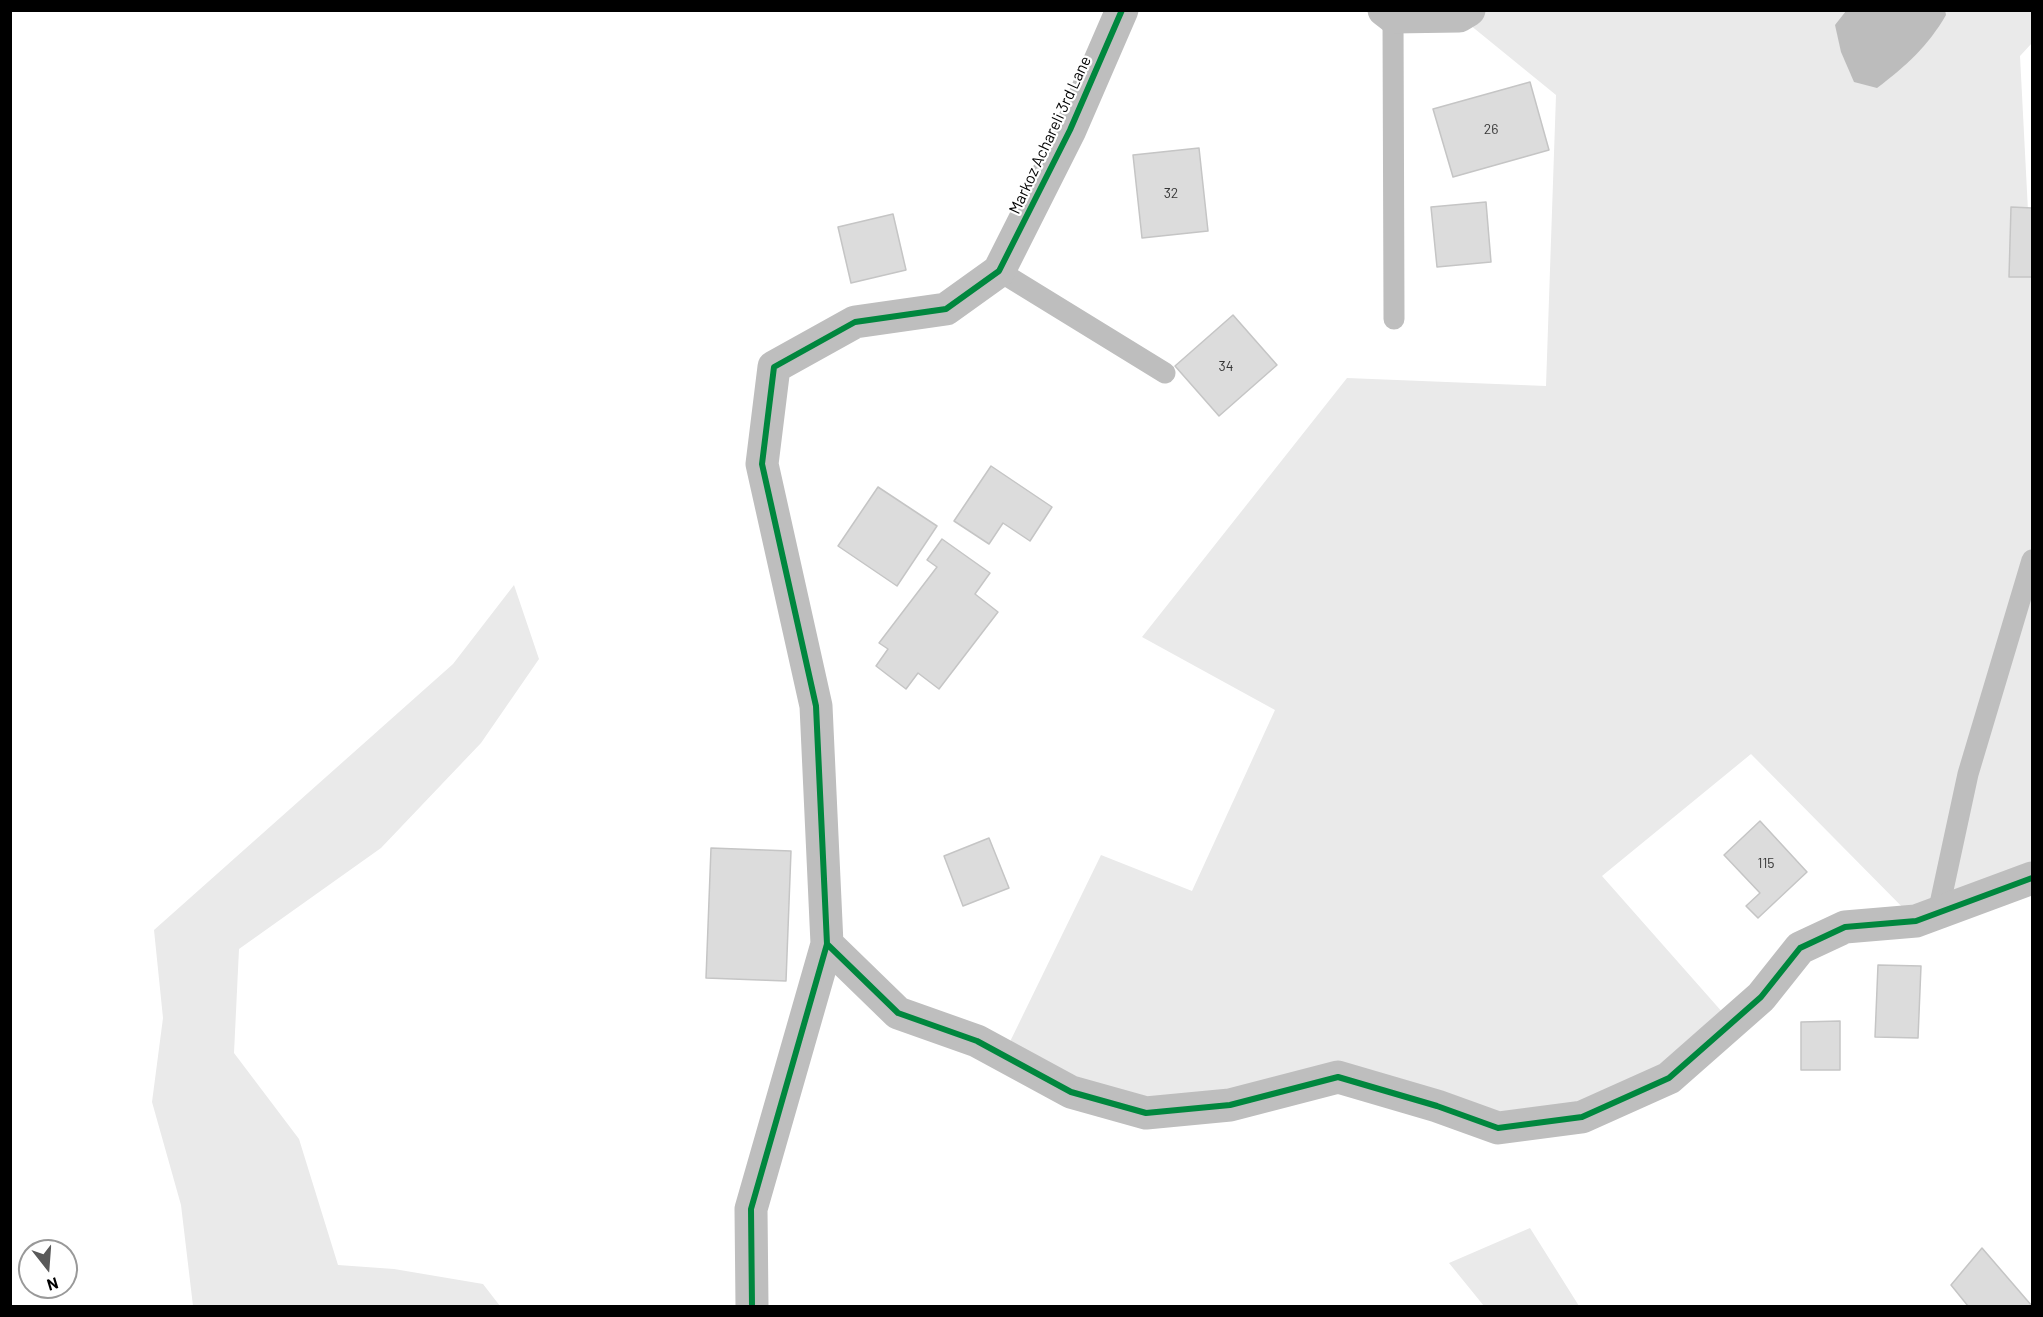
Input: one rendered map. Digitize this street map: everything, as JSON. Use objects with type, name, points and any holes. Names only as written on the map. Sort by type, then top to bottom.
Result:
[{"type":"street","name":"Markoz Achareli 3rd Lane","points":[[999,271],[1070,130],[1122,10]]},
{"type":"street","points":[[1388,14],[1459,16],[1469,10]]},
{"type":"street","points":[[752,1306],[750,1209],[827,944],[816,706],[762,464],[774,367],[855,322],[946,309],[999,271]]},
{"type":"street","points":[[827,944],[898,1013],[977,1041],[1071,1092],[1146,1113],[1230,1105],[1338,1077],[1437,1106],[1498,1128],[1582,1117],[1669,1078],[1761,997],[1800,948],[1845,927],[1916,921],[2032,878]]},
{"type":"lane","points":[[1388,14],[1394,319]]},
{"type":"lane","points":[[999,271],[1165,373]]},
{"type":"lane","points":[[1938,913],[1968,774],[2032,561]]},
{"type":"shaded area","points":[[1469,10],[2032,11],[2032,43],[2020,56],[2028,211],[2032,211],[2032,878],[1916,921],[1751,754],[1602,876],[1731,1022],[1669,1078],[1498,1128],[1338,1077],[1146,1113],[1003,1056],[1101,855],[1192,891],[1275,710],[1142,637],[1347,378],[1546,386],[1556,95],[1459,16]]},
{"type":"shaded area","points":[[1945,10],[1946,15],[1924,46],[1888,80],[1877,88],[1854,82],[1841,52],[1835,25],[1846,11]]},
{"type":"shaded area","points":[[514,585],[539,659],[481,743],[381,848],[239,949],[234,1053],[299,1139],[338,1265],[394,1269],[483,1284],[500,1306],[193,1306],[181,1205],[152,1102],[163,1018],[154,930],[453,664]]},
{"type":"shaded area","points":[[1530,1228],[1579,1306],[1484,1306],[1449,1263]]},
{"type":"building","points":[[1530,82],[1549,150],[1453,177],[1433,109]]},
{"type":"building","points":[[1199,148],[1208,231],[1142,238],[1133,155]]},
{"type":"building","points":[[1486,202],[1491,262],[1437,267],[1431,207]]},
{"type":"building","points":[[2011,207],[2032,208],[2032,277],[2009,277]]},
{"type":"building","points":[[893,214],[906,270],[851,283],[838,227]]},
{"type":"building","points":[[1233,315],[1277,365],[1219,416],[1175,366]]},
{"type":"building","points":[[991,466],[1052,507],[1030,541],[1003,523],[989,544],[954,521]]},
{"type":"building","points":[[878,487],[937,526],[897,586],[838,546]]},
{"type":"building","points":[[942,539],[990,573],[975,594],[998,612],[939,689],[918,673],[906,689],[876,666],[888,649],[879,643],[937,567],[927,560]]},
{"type":"building","points":[[1760,821],[1807,872],[1758,918],[1746,906],[1760,893],[1724,855]]},
{"type":"building","points":[[989,838],[1009,888],[963,906],[944,856]]},
{"type":"building","points":[[711,848],[791,851],[786,981],[706,978]]},
{"type":"building","points":[[1878,965],[1921,966],[1918,1038],[1875,1037]]},
{"type":"building","points":[[1840,1021],[1840,1070],[1801,1070],[1801,1022]]},
{"type":"building","points":[[1982,1248],[2032,1306],[1968,1306],[1951,1285]]},
{"type":"cycle path","points":[[752,1306],[751,1209],[827,944],[816,706],[762,464],[774,367],[855,322],[946,309],[999,271],[1070,130],[1122,10]]},
{"type":"cycle path","points":[[827,944],[898,1013],[977,1041],[1071,1092],[1146,1113],[1230,1105],[1338,1077],[1437,1106],[1498,1128],[1582,1117],[1669,1078],[1761,997],[1800,948],[1845,927],[1916,921],[2032,878]]}]
